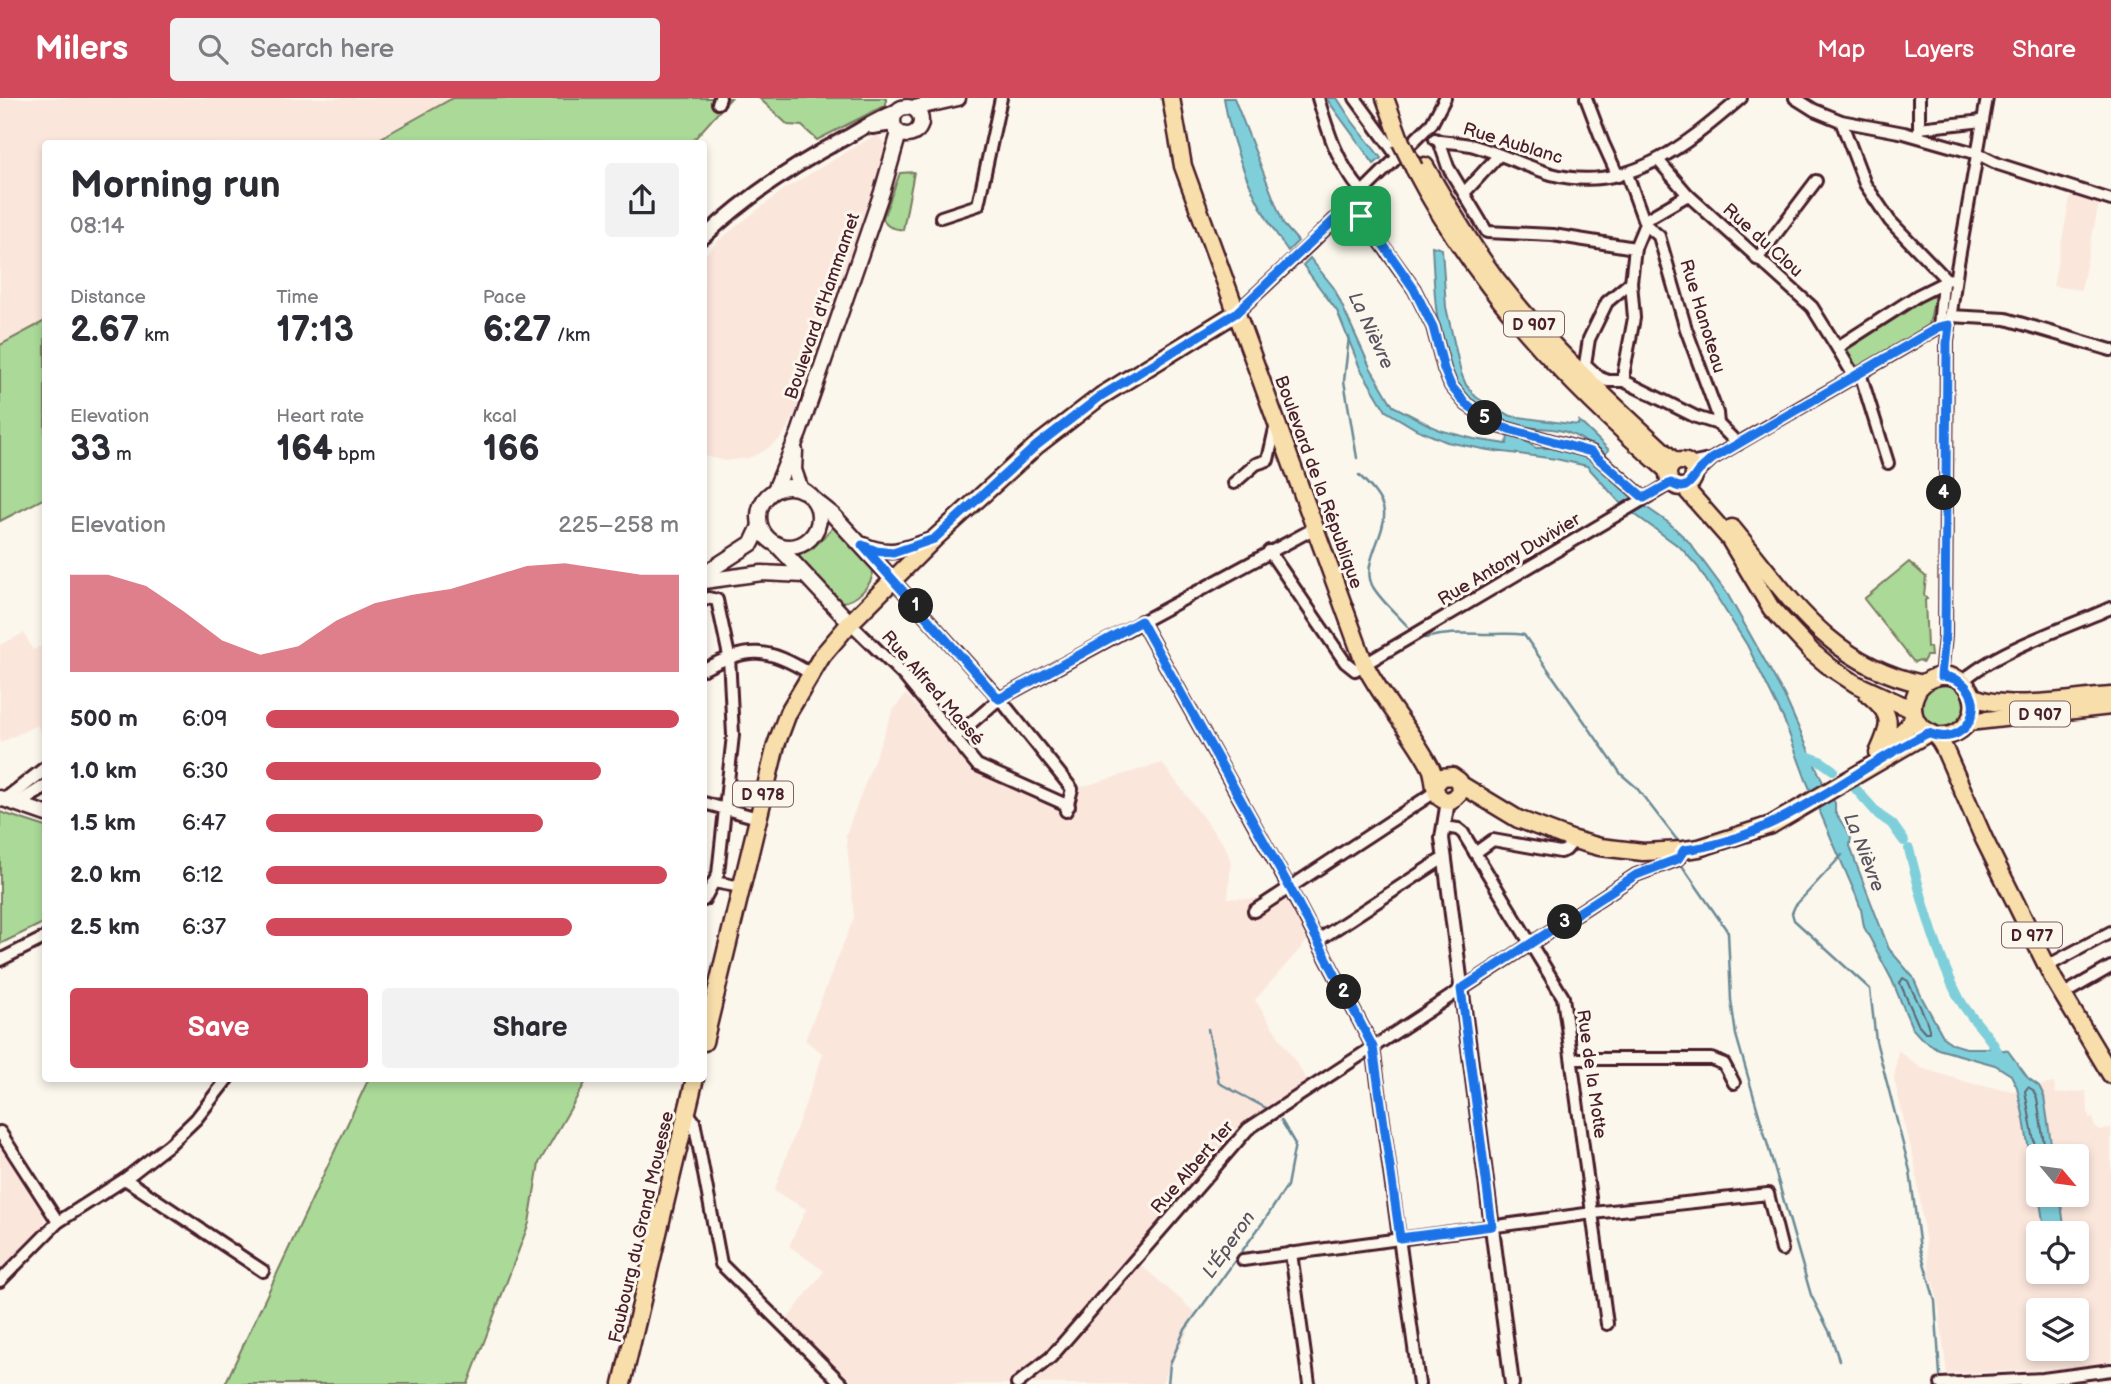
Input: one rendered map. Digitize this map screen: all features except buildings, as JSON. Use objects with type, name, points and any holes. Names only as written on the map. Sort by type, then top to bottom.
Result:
[{"type":"main road","name":"Boulevard de la République","points":[[1171,98],[1183,166],[1365,665],[1447,790]]},
{"type":"main road","name":"D 907","points":[[1385,98],[1403,146],[1527,317],[1682,475],[1814,626],[1839,647],[1871,667],[1923,684]]},
{"type":"main road","name":"D 907","points":[[1396,98],[1403,146]]},
{"type":"main road","points":[[899,126],[906,106],[918,114],[953,100]]},
{"type":"main road","name":"Boulevard d'Hammamet","points":[[775,491],[799,433],[882,192],[899,126],[916,132],[918,114]]},
{"type":"main road","name":"D 978","points":[[707,1029],[776,745],[788,713],[822,656],[850,623],[934,539],[1036,446],[1101,396],[1236,313]]},
{"type":"main road","name":"Boulevard d'Hammamet","points":[[799,433],[794,468],[805,492]]},
{"type":"main road","name":"D 907","points":[[1682,475],[1729,538],[1756,587],[1779,617],[1812,652],[1856,684],[1914,713]]},
{"type":"main road","points":[[707,573],[752,543],[760,526],[760,510],[768,495],[792,487],[805,492],[833,514],[893,580]]},
{"type":"main road","points":[[717,567],[775,543],[795,546],[803,543],[816,529],[818,510],[805,492]]},
{"type":"main road","points":[[760,526],[850,623]]},
{"type":"main road","points":[[862,545],[876,551],[893,553],[934,539]]},
{"type":"main road","points":[[707,581],[762,573],[804,575]]},
{"type":"main road","points":[[1941,676],[1956,678],[1967,689],[1973,714],[1963,728],[1951,736],[1932,734],[1917,723],[1914,713],[1913,700],[1923,684],[1931,678],[1941,676]]},
{"type":"main road","points":[[1856,684],[1883,706],[1887,715],[1888,732],[1878,753]]},
{"type":"main road","name":"D 907","points":[[1967,689],[1987,701],[2029,703],[2111,695]]},
{"type":"main road","name":"D 907","points":[[1963,728],[2111,706]]},
{"type":"main road","points":[[1858,774],[1908,726],[1914,713]]},
{"type":"main road","name":"D 977","points":[[1963,728],[1955,752],[1963,790]]},
{"type":"main road","points":[[1447,790],[1494,805],[1518,819],[1574,840],[1600,847],[1684,850],[1699,848],[1771,825],[1932,734]]},
{"type":"main road","name":"D 977","points":[[1932,734],[1948,755],[1984,839],[2062,995],[2111,1075]]},
{"type":"main road","points":[[8,801],[42,813]]},
{"type":"main road","name":"Faubourg du Grand Mouesse","points":[[622,1384],[689,1139],[687,1116],[694,1082]]},
{"type":"street","points":[[941,217],[978,205],[1000,98]]},
{"type":"street","points":[[1318,98],[1335,154],[1362,192]]},
{"type":"street","points":[[1354,98],[1403,146]]},
{"type":"street","points":[[1236,313],[1350,205],[1403,146],[1432,123],[1445,98]]},
{"type":"street","name":"Rue Hanoteau","points":[[1586,98],[1603,143],[1645,222],[1659,236],[1690,340],[1717,413],[1718,424]]},
{"type":"street","name":"Rue Aublanc","points":[[1439,141],[1468,144],[1570,178],[1595,180],[1622,175],[1658,160],[1696,136],[1741,98]]},
{"type":"street","points":[[1795,98],[1814,110],[1841,121],[1919,134],[1978,154],[1998,164],[2111,201]]},
{"type":"street","points":[[1919,98],[1919,134]]},
{"type":"street","points":[[1941,676],[1944,650],[1948,281],[1978,154],[1987,98]]},
{"type":"street","points":[[1841,121],[1865,184],[1891,221],[1948,281]]},
{"type":"street","points":[[1919,134],[1983,121]]},
{"type":"street","points":[[707,234],[725,217],[794,168],[852,134],[882,124],[899,126]]},
{"type":"street","points":[[1425,130],[1439,141],[1448,167],[1487,232],[1553,235],[1635,248]]},
{"type":"street","points":[[1464,193],[1499,155]]},
{"type":"street","name":"Rue du Clou","points":[[1658,160],[1688,195],[1812,307],[1857,374],[1888,463]]},
{"type":"street","points":[[1975,166],[1998,164]]},
{"type":"street","points":[[1757,259],[1816,181]]},
{"type":"street","points":[[1624,382],[1634,318],[1631,282],[1639,234],[1645,222],[1688,195]]},
{"type":"street","points":[[1350,205],[1375,233],[1414,289],[1433,327],[1451,386],[1466,404],[1498,426],[1591,452],[1644,498]]},
{"type":"street","points":[[1838,349],[1917,296],[1948,281]]},
{"type":"street","points":[[1631,282],[1607,302],[1589,339],[1585,364],[1601,378],[1624,382],[1696,417],[1718,424],[1738,444]]},
{"type":"street","points":[[1946,323],[2006,319],[2111,350]]},
{"type":"street","name":"Rue Antony Duvivier","points":[[1365,665],[1682,475],[1946,323]]},
{"type":"street","points":[[1234,483],[1256,464],[1268,460],[1276,421]]},
{"type":"street","points":[[954,738],[999,699],[1315,528]]},
{"type":"street","points":[[1269,551],[1349,667],[1355,670],[1365,665]]},
{"type":"street","points":[[893,580],[999,699]]},
{"type":"street","points":[[707,598],[717,600],[729,656],[733,735],[718,874],[707,895]]},
{"type":"street","points":[[1967,689],[1974,671],[2003,655],[2111,608]]},
{"type":"street","points":[[1141,621],[1290,888],[1373,1047],[1419,1384]]},
{"type":"street","name":"Rue Alfred Massé","points":[[850,623],[904,676],[977,765],[1068,808],[1073,789],[999,699]]},
{"type":"street","points":[[707,667],[729,656],[752,652],[768,653],[796,664],[811,674]]},
{"type":"street","points":[[8,801],[42,771]]},
{"type":"street","points":[[8,801],[42,788]]},
{"type":"street","points":[[1254,911],[1447,790]]},
{"type":"street","points":[[1447,790],[1442,838],[1512,1384]]},
{"type":"street","points":[[707,804],[758,818]]},
{"type":"street","name":"Rue de la Motte","points":[[1444,827],[1461,830],[1563,997],[1607,1324]]},
{"type":"street","points":[[1475,853],[1493,840],[1560,852],[1566,850],[1574,840]]},
{"type":"street","points":[[1630,850],[1636,875]]},
{"type":"street","name":"Rue Albert 1er","points":[[1017,1384],[1051,1357],[1248,1129],[1636,875],[1678,859],[1684,850]]},
{"type":"street","points":[[1317,941],[1439,861],[1445,860]]},
{"type":"street","points":[[714,882],[741,887]]},
{"type":"street","points":[[2047,965],[2111,932]]},
{"type":"street","points":[[0,960],[42,939]]},
{"type":"street","points":[[2062,995],[2111,967]]},
{"type":"street","points":[[1572,1059],[1712,1059],[1724,1064],[1734,1083]]},
{"type":"street","points":[[0,1280],[58,1222],[125,1178],[170,1144],[196,1119],[225,1082]]},
{"type":"street","points":[[0,1132],[58,1222]]},
{"type":"street","points":[[689,1139],[721,1264],[842,1384]]},
{"type":"street","points":[[125,1178],[263,1271]]},
{"type":"street","points":[[1243,1259],[1593,1213],[1768,1194],[1782,1251]]},
{"type":"street","points":[[1291,1253],[1309,1384]]},
{"type":"street","points":[[1941,1384],[2067,1377],[2111,1370]]},
{"type":"shaded area","points":[[0,98],[453,98],[376,140],[42,140],[42,323],[0,345]]},
{"type":"shaded area","points":[[877,134],[887,146],[796,412],[788,427],[781,438],[749,458],[726,461],[707,457],[707,253],[720,239],[786,188]]},
{"type":"shaded area","points":[[2071,193],[2099,203],[2081,290],[2053,286]]},
{"type":"shaded area","points":[[24,633],[33,650],[42,646],[42,735],[37,725],[0,743],[0,645]]},
{"type":"shaded area","points":[[906,694],[974,771],[1061,809],[1081,787],[1162,763],[1226,848],[1231,863],[1228,898],[1288,900],[1309,939],[1255,1000],[1310,1084],[1256,1118],[1134,1259],[1197,1314],[1161,1384],[850,1384],[785,1322],[824,1271],[789,1246],[806,1209],[774,1191],[823,1054],[805,1040],[854,917],[846,834],[893,710]]},
{"type":"shaded area","points":[[1898,1050],[1921,1068],[1974,1084],[2013,1091],[2054,1083],[2056,1094],[2086,1091],[2089,1118],[2093,1118],[2094,1125],[2099,1130],[2111,1128],[2111,1363],[2070,1368],[1947,1374],[1915,1165],[1894,1079]]},
{"type":"shaded area","points":[[0,1143],[44,1211],[45,1226],[0,1272]]},
{"type":"green space","points":[[453,98],[731,98],[694,140],[377,140]]},
{"type":"green space","points":[[759,98],[886,98],[886,105],[817,140],[802,126],[788,125]]},
{"type":"green space","points":[[914,172],[903,230],[890,227],[883,218],[900,173]]},
{"type":"green space","points":[[1932,292],[1935,296],[1928,330],[1859,370],[1856,369],[1847,353],[1848,349],[1904,313],[1904,308]]},
{"type":"green space","points":[[42,323],[42,500],[0,521],[0,345]]},
{"type":"green space","points":[[834,526],[873,569],[871,580],[863,591],[852,599],[841,602],[798,556],[813,548]]},
{"type":"green space","points":[[1909,562],[1926,577],[1924,595],[1927,599],[1927,647],[1930,647],[1931,656],[1926,656],[1923,662],[1913,661],[1864,599]]},
{"type":"green space","points":[[1938,683],[1955,683],[1970,702],[1963,724],[1941,731],[1927,720],[1921,707],[1924,694]]},
{"type":"green space","points":[[0,812],[42,826],[42,923],[0,944]]},
{"type":"green space","points":[[367,1082],[586,1082],[539,1163],[529,1223],[468,1384],[225,1384]]},
{"type":"water","points":[[1224,98],[1234,98],[1284,225],[1298,241],[1288,251],[1266,216],[1239,159]]},
{"type":"water","points":[[1326,98],[1337,98],[1381,158],[1374,164]]},
{"type":"water","points":[[1432,246],[1442,249],[1446,307],[1466,385],[1476,397],[1511,416],[1578,425],[1579,421],[1609,450],[1604,455],[1567,432],[1520,426],[1488,415],[1468,398],[1454,378],[1445,354],[1435,300]]},
{"type":"water","name":"La Nièvre","points":[[1310,258],[1334,288],[1370,367],[1393,406],[1439,430],[1474,439],[1507,444],[1508,434],[1517,436],[1536,448],[1558,448],[1584,455],[1630,496],[1669,523],[1688,541],[1728,595],[1784,695],[1824,785],[1835,803],[1835,812],[1851,837],[1850,846],[1889,949],[1913,977],[1944,1038],[1966,1048],[2008,1051],[2028,1078],[2039,1086],[2044,1096],[2051,1144],[2028,1144],[2017,1087],[2011,1075],[1995,1065],[1938,1049],[1921,1038],[1912,1028],[1892,980],[1864,927],[1855,893],[1806,780],[1784,720],[1747,645],[1698,567],[1681,548],[1622,505],[1587,466],[1447,442],[1416,429],[1386,411],[1360,368],[1337,311],[1303,265]]},
{"type":"water","points":[[2041,1208],[2062,1208],[2063,1221],[2043,1221]]},
{"type":"waterway","points":[[1349,337],[1344,381],[1357,458]]},
{"type":"waterway","points":[[1359,475],[1378,497],[1384,512],[1384,521],[1371,559],[1370,578],[1381,598],[1410,629]]},
{"type":"waterway","points":[[1425,638],[1460,633],[1524,635],[1621,774],[1636,787],[1678,841]]},
{"type":"waterway","points":[[1804,755],[1833,770]]},
{"type":"waterway","points":[[1854,787],[1879,815],[1892,824],[1904,841]]},
{"type":"waterway","points":[[1909,849],[1930,926],[1944,965],[1960,1000],[2000,1058]]},
{"type":"waterway","points":[[1842,855],[1795,906],[1792,913],[1794,920],[1870,989],[1876,1041],[1910,1171],[1920,1249],[1935,1301],[1940,1375]]},
{"type":"waterway","points":[[1683,867],[1728,932],[1731,1000],[1736,1035],[1811,1295],[1830,1333],[1839,1360]]},
{"type":"waterway","name":"L'Éperon","points":[[1208,1029],[1219,1083],[1268,1109]]},
{"type":"waterway","name":"L'Éperon","points":[[1168,1384],[1170,1364],[1184,1331],[1287,1186],[1295,1144],[1281,1120]]},
{"type":"route","points":[[1350,205],[1361,216],[1414,289],[1433,327],[1451,386],[1466,404],[1498,426],[1591,452],[1644,498],[1671,483],[1677,487],[1688,486],[1712,459],[1939,327],[1949,325],[1944,508],[1945,636],[1941,676],[1956,678],[1962,682],[1968,688],[1974,705],[1969,722],[1958,733],[1943,737],[1928,733],[1918,737],[1771,825],[1699,848],[1684,850],[1678,859],[1636,875],[1461,989],[1492,1226],[1400,1238],[1373,1047],[1290,888],[1141,621],[999,699],[862,545],[876,551],[893,553],[934,539],[1036,446],[1101,396],[1236,313],[1350,205]]}]
